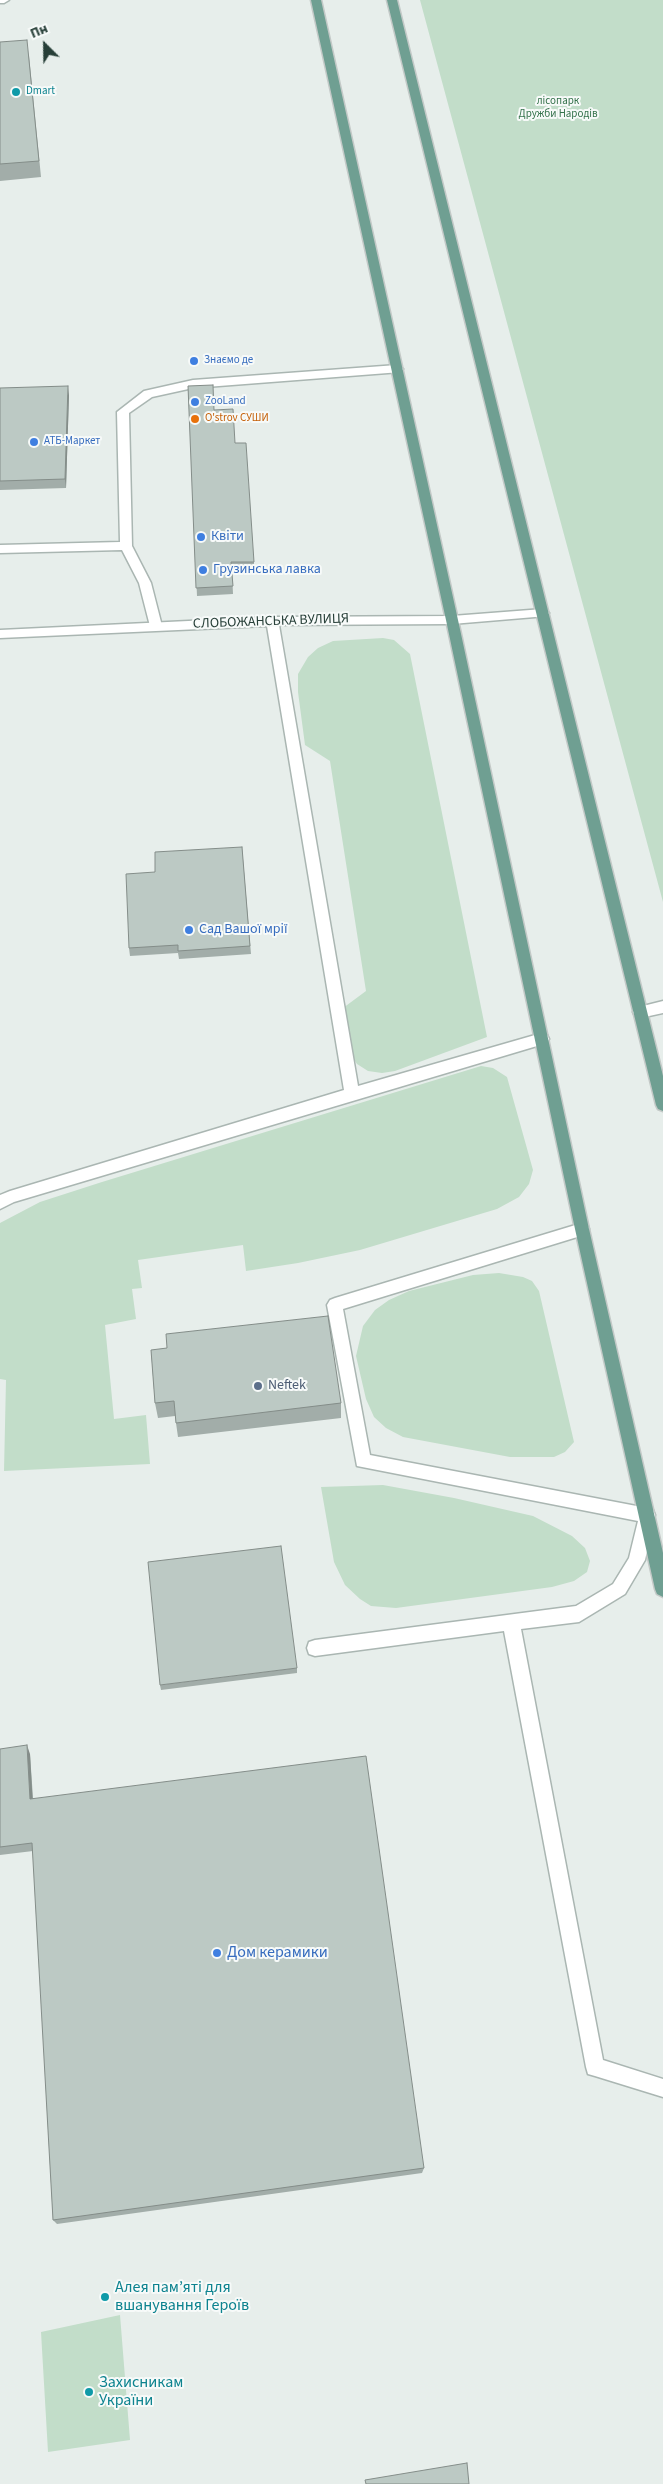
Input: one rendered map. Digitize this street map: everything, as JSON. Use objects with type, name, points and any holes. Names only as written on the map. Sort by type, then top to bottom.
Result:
[{"type":"main road","points":[[316,0],[452,620],[582,1229],[663,1589]]},
{"type":"main road","points":[[392,0],[663,1105]]},
{"type":"street","points":[[156,626],[145,583],[126,546],[123,412],[134,402],[148,394],[193,384],[397,369]]},
{"type":"street","points":[[0,549],[126,546]]},
{"type":"street","name":"СЛОБОЖАНСЬКА ВУЛИЦЯ","points":[[0,634],[272,621],[452,620],[543,613]]},
{"type":"street","points":[[272,621],[352,1094]]},
{"type":"street","points":[[640,1012],[663,1007]]},
{"type":"street","points":[[0,1203],[10,1197],[542,1039]]},
{"type":"street","points":[[315,1648],[579,1614],[619,1589],[637,1560],[647,1515],[363,1461],[335,1305],[582,1229]]},
{"type":"street","points":[[511,1622],[595,2067],[663,2088]]},
{"type":"green space","name":"лісопарк Дружби Народів","points":[[420,0],[663,0],[663,902]]},
{"type":"green space","points":[[383,638],[394,640],[410,654],[487,1037],[395,1071],[382,1073],[368,1071],[357,1064],[351,1055],[339,1011],[366,991],[330,761],[305,745],[298,692],[298,674],[308,657],[318,648],[333,641]]},
{"type":"green space","points":[[481,1066],[493,1068],[507,1077],[533,1170],[529,1184],[519,1197],[497,1209],[360,1250],[298,1263],[246,1271],[243,1245],[138,1260],[142,1288],[132,1289],[136,1319],[105,1325],[114,1419],[146,1415],[150,1464],[4,1471],[6,1380],[0,1379],[0,1223],[40,1202]]},
{"type":"green space","points":[[499,1273],[523,1277],[532,1281],[539,1291],[574,1442],[565,1452],[554,1457],[510,1457],[403,1437],[386,1428],[374,1417],[366,1399],[356,1356],[363,1326],[375,1310],[389,1300],[409,1291],[473,1275]]},
{"type":"green space","points":[[383,1485],[454,1498],[533,1516],[572,1536],[585,1548],[590,1561],[587,1572],[574,1581],[552,1587],[396,1608],[371,1606],[345,1585],[334,1562],[321,1487]]},
{"type":"green space","points":[[120,2315],[130,2440],[48,2452],[41,2332]]},
{"type":"building","name":"Dmart","points":[[27,40],[39,161],[0,164],[0,42]]},
{"type":"building","points":[[213,385],[214,410],[233,409],[235,443],[246,443],[254,562],[231,562],[233,586],[196,588],[188,386]]},
{"type":"building","name":"АТБ-Маркет","points":[[68,386],[65,479],[0,481],[0,388]]},
{"type":"building","name":"Сад Вашої мрії","points":[[242,847],[250,946],[178,951],[178,945],[129,948],[126,874],[155,872],[155,852]]},
{"type":"building","points":[[328,1316],[341,1403],[176,1423],[174,1401],[155,1403],[151,1350],[167,1348],[166,1334]]},
{"type":"building","points":[[281,1546],[297,1668],[160,1685],[148,1562]]},
{"type":"building","name":"Дом керамики","points":[[27,1745],[30,1799],[366,1756],[424,2168],[53,2220],[32,1843],[0,1847],[0,1749]]},
{"type":"building","points":[[467,2463],[469,2484],[366,2484],[365,2480]]},
{"type":"place","name":"Dmart","points":[[16,92]]},
{"type":"place","name":"Знаємо де","points":[[194,361]]},
{"type":"place","name":"ZooLand","points":[[195,402]]},
{"type":"place","name":"O'strov СУШИ","points":[[195,419]]},
{"type":"place","name":"АТБ-Маркет","points":[[34,442]]},
{"type":"place","name":"Квіти","points":[[201,537]]},
{"type":"place","name":"Грузинська лавка","points":[[203,570]]},
{"type":"place","name":"Сад Вашої мрії","points":[[189,930]]},
{"type":"place","name":"Neftek","points":[[258,1386]]},
{"type":"place","name":"Дом керамики","points":[[217,1953]]},
{"type":"place","name":"Алея пам’яті для вшанування Героїв","points":[[105,2297]]},
{"type":"place","name":"Захисникам України","points":[[89,2392]]}]
